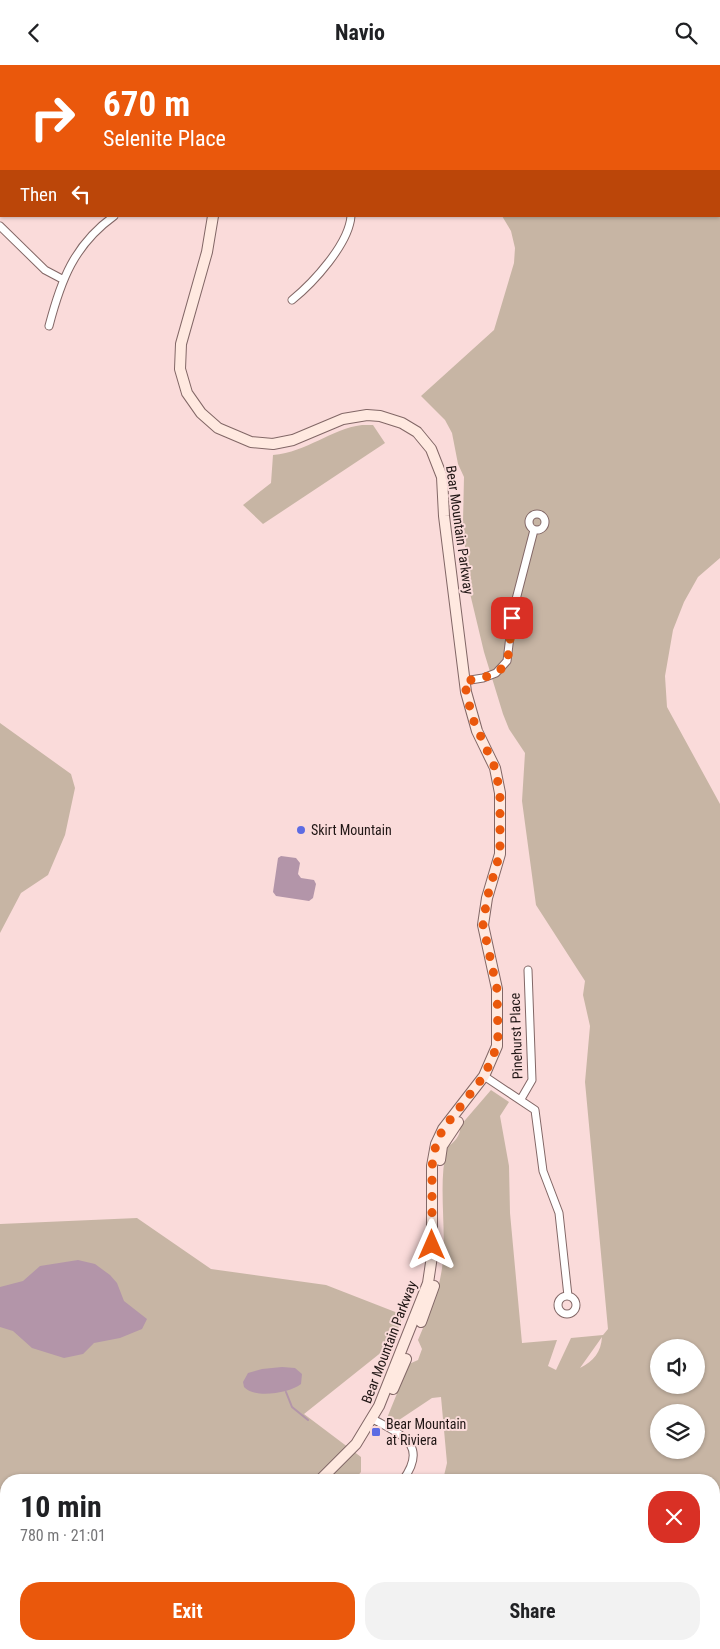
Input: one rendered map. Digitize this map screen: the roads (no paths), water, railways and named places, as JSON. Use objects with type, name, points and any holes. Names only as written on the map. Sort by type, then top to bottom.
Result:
[{"type":"street","points":[[49,326],[62,279],[84,244],[113,217]]},
{"type":"street","points":[[292,299],[307,287],[343,242],[349,229],[351,217]]},
{"type":"street","name":"Bear Mountain Parkway","points":[[211,218],[209,246],[181,344],[180,369],[187,393],[201,413],[218,428],[251,442],[284,443],[301,438],[343,419],[367,415],[380,416],[402,423],[424,439],[436,458],[442,477],[444,516],[464,681],[472,717],[495,768],[500,793],[500,853],[485,914],[499,970],[504,1015],[503,1047],[487,1078],[442,1146],[439,1166],[439,1257],[434,1285],[376,1421],[354,1457],[335,1474]]},
{"type":"street","points":[[0,226],[45,270],[62,279]]},
{"type":"street","points":[[464,681],[483,678],[496,673],[507,661],[513,611],[534,530]]},
{"type":"street","name":"Pinehurst Place","points":[[521,1099],[532,1081],[528,970]]},
{"type":"street","points":[[487,1078],[521,1099],[532,1107],[537,1114],[543,1171],[559,1213],[568,1296]]},
{"type":"street","points":[[376,1421],[402,1435],[411,1444],[414,1457],[413,1464],[407,1474]]},
{"type":"street","name":"Bear Mountain Parkway","points":[[326,1474],[349,1452],[376,1421]]},
{"type":"waterway","points":[[286,1392],[292,1407],[308,1420]]},
{"type":"place","name":"Skirt Mountain","points":[[301,830]]},
{"type":"place","name":"Bear Mountain at Riviera","points":[[376,1432]]}]
